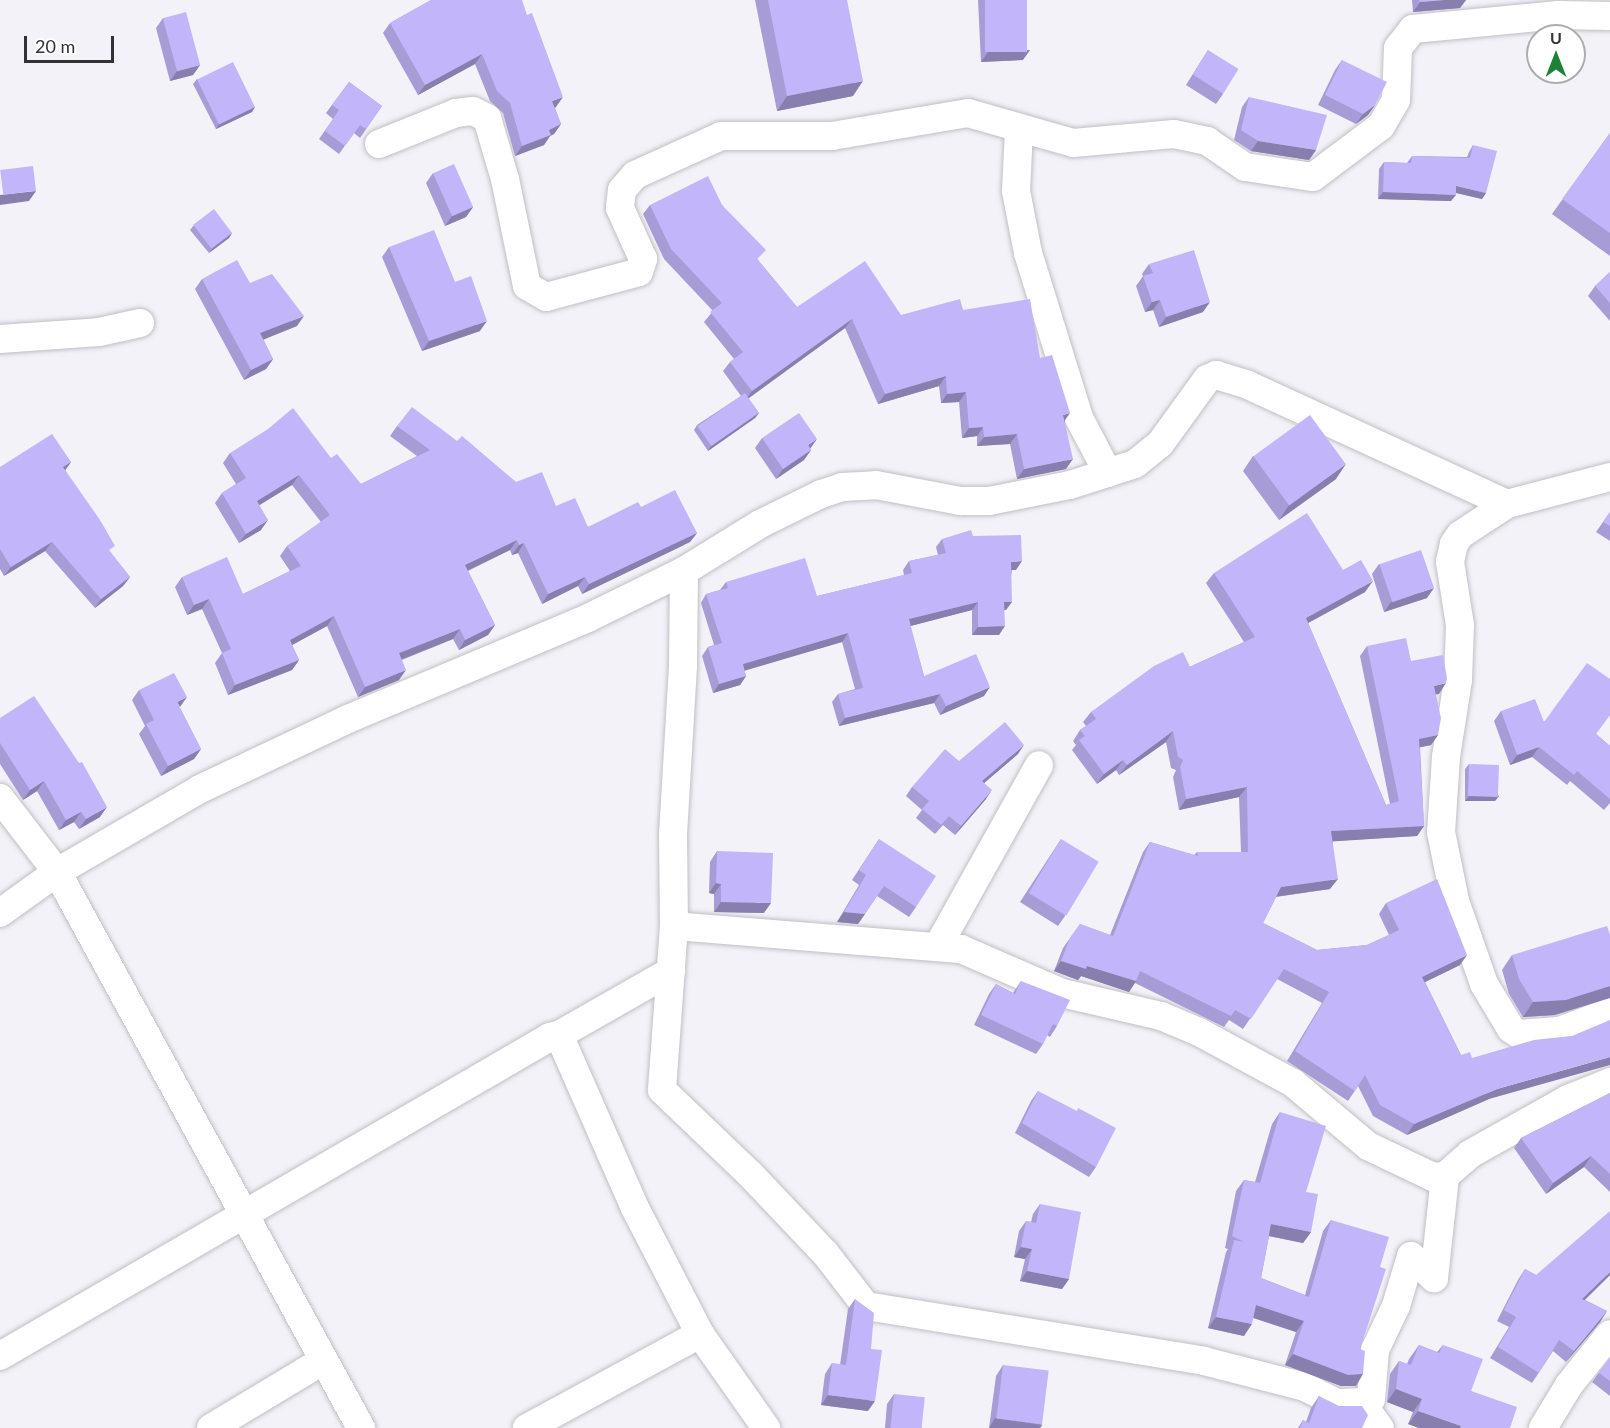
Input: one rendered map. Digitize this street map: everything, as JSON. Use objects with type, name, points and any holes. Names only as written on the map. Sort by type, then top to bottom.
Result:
[{"type":"street","points":[[378,144],[456,113],[473,111],[487,118],[505,179],[527,286],[546,297],[639,272],[643,259],[620,208],[622,190],[635,175],[721,136],[832,136],[968,113],[992,117],[1019,130],[1073,143],[1174,134],[1207,141],[1245,167],[1313,177],[1381,126],[1396,100],[1398,48],[1413,30],[1547,16],[1610,16]]},
{"type":"street","points":[[1019,130],[1016,191],[1029,253],[1079,418],[1107,473]]},
{"type":"street","points":[[0,339],[99,332],[140,323]]},
{"type":"street","points":[[0,913],[57,872],[200,789],[348,719],[588,618],[684,571],[769,519],[842,487],[876,485],[960,501],[989,501],[1070,485],[1135,464],[1160,444],[1207,380],[1216,375],[1248,386],[1507,504]]},
{"type":"street","points":[[1610,477],[1507,504],[1460,535],[1450,562],[1460,625],[1458,680],[1446,757],[1441,832],[1455,901],[1484,984],[1510,1029],[1519,1034],[1559,1030],[1610,1012]]},
{"type":"street","points":[[684,571],[683,666],[673,832],[674,926],[662,1090],[749,1173],[825,1253],[866,1306],[1204,1361],[1305,1388],[1337,1403],[1361,1402],[1371,1399],[1375,1350],[1396,1306],[1411,1256],[1434,1278],[1445,1176],[1470,1154],[1568,1099],[1610,1082]]},
{"type":"street","points":[[938,946],[1039,765]]},
{"type":"street","points":[[0,798],[57,872],[246,1213],[321,1362],[361,1428]]},
{"type":"street","points":[[674,926],[961,949],[1001,964],[1062,993],[1161,1016],[1199,1032],[1293,1083],[1368,1146],[1424,1175],[1445,1176]]},
{"type":"street","points":[[0,1356],[550,1036],[559,1035],[671,971]]},
{"type":"street","points":[[559,1035],[634,1206],[700,1334],[766,1428]]},
{"type":"street","points":[[539,1425],[700,1334]]},
{"type":"street","points":[[1543,1428],[1569,1385],[1610,1334]]},
{"type":"street","points":[[211,1428],[321,1362]]},
{"type":"street","points":[[1361,1402],[1380,1428]]},
{"type":"building","points":[[431,0],[522,0],[527,15],[532,13],[563,97],[552,101],[561,124],[549,130],[551,135],[522,146],[510,103],[497,91],[482,54],[425,85],[390,23]]},
{"type":"building","points":[[768,0],[847,0],[863,81],[787,96]]},
{"type":"building","points":[[985,0],[1027,0],[1027,52],[985,52]]},
{"type":"building","points":[[1419,0],[1445,0],[1420,2]]},
{"type":"building","points":[[186,12],[200,65],[177,71],[163,18]]},
{"type":"building","points":[[1208,50],[1239,69],[1223,94],[1193,75]]},
{"type":"building","points":[[1342,60],[1387,82],[1375,105],[1363,114],[1325,95]]},
{"type":"building","points":[[233,62],[255,107],[219,124],[197,80]]},
{"type":"building","points":[[349,82],[382,106],[366,129],[360,125],[345,146],[325,131],[339,110],[332,105]]},
{"type":"building","points":[[1249,97],[1327,115],[1316,150],[1258,141],[1241,130]]},
{"type":"building","points":[[1610,133],[1610,233],[1562,199]]},
{"type":"building","points":[[1473,145],[1497,151],[1486,193],[1456,186],[1456,195],[1383,192],[1384,162],[1411,163],[1412,156],[1470,158]]},
{"type":"building","points":[[454,164],[473,207],[452,216],[433,173]]},
{"type":"building","points":[[33,166],[36,191],[3,195],[0,170]]},
{"type":"building","points":[[708,176],[722,205],[766,250],[757,259],[797,307],[865,261],[901,315],[960,299],[963,310],[1030,299],[1040,358],[1052,355],[1070,413],[1063,415],[1073,459],[1024,469],[1017,434],[984,437],[983,427],[969,428],[966,392],[947,394],[946,376],[885,394],[852,319],[752,391],[730,362],[743,352],[710,312],[722,303],[671,249],[650,205]]},
{"type":"building","points":[[214,209],[232,233],[211,249],[193,225]]},
{"type":"building","points":[[434,230],[455,282],[471,276],[487,321],[429,341],[389,247]]},
{"type":"building","points":[[1194,250],[1210,302],[1166,317],[1160,300],[1152,302],[1143,276],[1153,273],[1149,264]]},
{"type":"building","points":[[237,260],[250,283],[272,274],[304,316],[260,333],[273,359],[251,370],[202,279]]},
{"type":"building","points":[[1610,272],[1610,303],[1595,286]]},
{"type":"building","points":[[745,393],[759,413],[711,446],[697,426]]},
{"type":"building","points":[[412,407],[457,441],[462,436],[516,482],[542,472],[556,506],[575,498],[588,527],[638,502],[641,507],[675,490],[697,533],[589,584],[585,577],[548,594],[524,543],[519,545],[517,540],[465,565],[495,625],[465,640],[460,629],[399,653],[406,670],[365,687],[334,616],[290,640],[299,660],[235,685],[222,653],[231,649],[209,599],[194,605],[182,577],[227,557],[243,594],[301,566],[287,546],[330,515],[299,475],[257,501],[268,520],[246,534],[222,493],[246,478],[230,453],[268,429],[293,408],[331,458],[337,454],[361,484],[430,450],[397,426]]},
{"type":"building","points":[[799,413],[817,439],[808,445],[811,450],[783,469],[762,438]]},
{"type":"building","points":[[1310,415],[1346,464],[1289,505],[1253,456]]},
{"type":"building","points":[[52,434],[71,462],[63,467],[100,520],[115,546],[109,550],[130,577],[101,599],[52,542],[11,567],[0,549],[0,467]]},
{"type":"building","points":[[1610,512],[1610,526],[1603,522]]},
{"type":"building","points":[[1307,513],[1343,570],[1361,560],[1373,581],[1306,618],[1386,805],[1399,801],[1367,646],[1406,638],[1411,661],[1443,655],[1447,678],[1446,683],[1434,686],[1441,718],[1438,735],[1419,739],[1424,826],[1331,831],[1338,879],[1281,887],[1263,923],[1317,950],[1367,945],[1399,930],[1386,903],[1437,879],[1467,955],[1422,977],[1461,1055],[1470,1052],[1472,1058],[1534,1040],[1572,1036],[1610,1020],[1610,1057],[1497,1089],[1414,1124],[1380,1105],[1365,1075],[1355,1091],[1295,1051],[1329,992],[1284,969],[1251,1019],[1235,1010],[1231,1016],[1140,971],[1136,981],[1087,966],[1086,969],[1061,961],[1070,938],[1080,924],[1113,936],[1150,842],[1198,856],[1197,852],[1248,852],[1247,787],[1186,799],[1180,767],[1183,760],[1178,757],[1173,731],[1127,765],[1123,760],[1104,774],[1079,740],[1085,736],[1080,730],[1096,719],[1091,712],[1154,666],[1183,652],[1190,667],[1255,637],[1214,573]]},
{"type":"building","points":[[971,530],[973,536],[1021,535],[1022,561],[1011,562],[1012,602],[1004,602],[1005,626],[978,627],[978,602],[909,619],[924,676],[976,654],[990,687],[946,706],[940,694],[845,718],[838,694],[863,688],[848,633],[743,664],[746,676],[719,684],[708,647],[722,643],[706,594],[728,588],[726,582],[805,558],[817,596],[912,573],[909,561],[946,553],[942,539]]},
{"type":"building","points":[[1421,550],[1434,588],[1392,602],[1379,564]]},
{"type":"building","points":[[1587,663],[1610,679],[1610,715],[1596,734],[1610,746],[1610,799],[1577,771],[1574,775],[1539,747],[1517,755],[1501,711],[1535,699],[1544,722]]},
{"type":"building","points":[[174,673],[187,697],[177,702],[201,749],[168,766],[146,724],[154,720],[139,690]]},
{"type":"building","points":[[34,696],[79,763],[82,762],[107,807],[86,819],[81,812],[66,820],[44,781],[30,790],[0,743],[0,718]]},
{"type":"building","points":[[1005,722],[1024,745],[982,781],[992,790],[961,826],[949,816],[941,825],[922,809],[929,801],[912,787],[945,749],[959,761]]},
{"type":"building","points":[[1469,764],[1499,765],[1498,797],[1468,796]]},
{"type":"building","points":[[879,839],[936,876],[916,907],[884,886],[865,914],[844,912],[866,875],[859,870]]},
{"type":"building","points":[[1061,839],[1099,862],[1066,916],[1029,893]]},
{"type":"building","points":[[717,851],[773,853],[771,903],[721,902],[721,884],[716,883]]},
{"type":"building","points":[[1607,926],[1610,935],[1610,986],[1566,1000],[1533,1002],[1519,979],[1512,955]]},
{"type":"building","points":[[1021,981],[1070,1000],[1057,1026],[1053,1024],[1043,1044],[981,1015],[996,984],[1015,994]]},
{"type":"building","points":[[1038,1091],[1116,1128],[1096,1167],[1022,1123]]},
{"type":"building","points":[[1610,1093],[1610,1174],[1591,1156],[1553,1183],[1521,1138]]},
{"type":"building","points":[[1280,1112],[1326,1126],[1306,1192],[1318,1194],[1311,1232],[1271,1224],[1261,1278],[1309,1297],[1331,1220],[1389,1237],[1380,1267],[1386,1269],[1360,1349],[1365,1351],[1363,1374],[1348,1375],[1293,1354],[1304,1321],[1256,1305],[1252,1324],[1216,1317],[1234,1240],[1244,1242],[1232,1236],[1244,1180],[1260,1183]]},
{"type":"building","points":[[1040,1204],[1081,1212],[1069,1279],[1027,1271],[1032,1249],[1021,1247],[1026,1221],[1036,1223]]},
{"type":"building","points":[[1610,1211],[1610,1272],[1582,1299],[1607,1311],[1574,1351],[1559,1340],[1539,1373],[1498,1347],[1516,1317],[1504,1310],[1525,1269],[1536,1275]]},
{"type":"building","points":[[855,1299],[874,1313],[871,1349],[882,1350],[875,1401],[828,1395],[832,1363],[846,1365]]},
{"type":"building","points":[[1419,1345],[1439,1353],[1443,1345],[1483,1359],[1471,1391],[1517,1407],[1510,1428],[1460,1428],[1461,1426],[1418,1411],[1422,1399],[1396,1389],[1399,1361],[1411,1365]]},
{"type":"building","points":[[1610,1358],[1610,1381],[1599,1373]]},
{"type":"building","points":[[1003,1365],[1049,1371],[1042,1424],[996,1419]]},
{"type":"building","points":[[894,1394],[925,1397],[922,1428],[890,1428]]},
{"type":"building","points":[[1319,1396],[1339,1406],[1362,1406],[1368,1415],[1362,1428],[1300,1428],[1303,1420],[1309,1423]]}]
